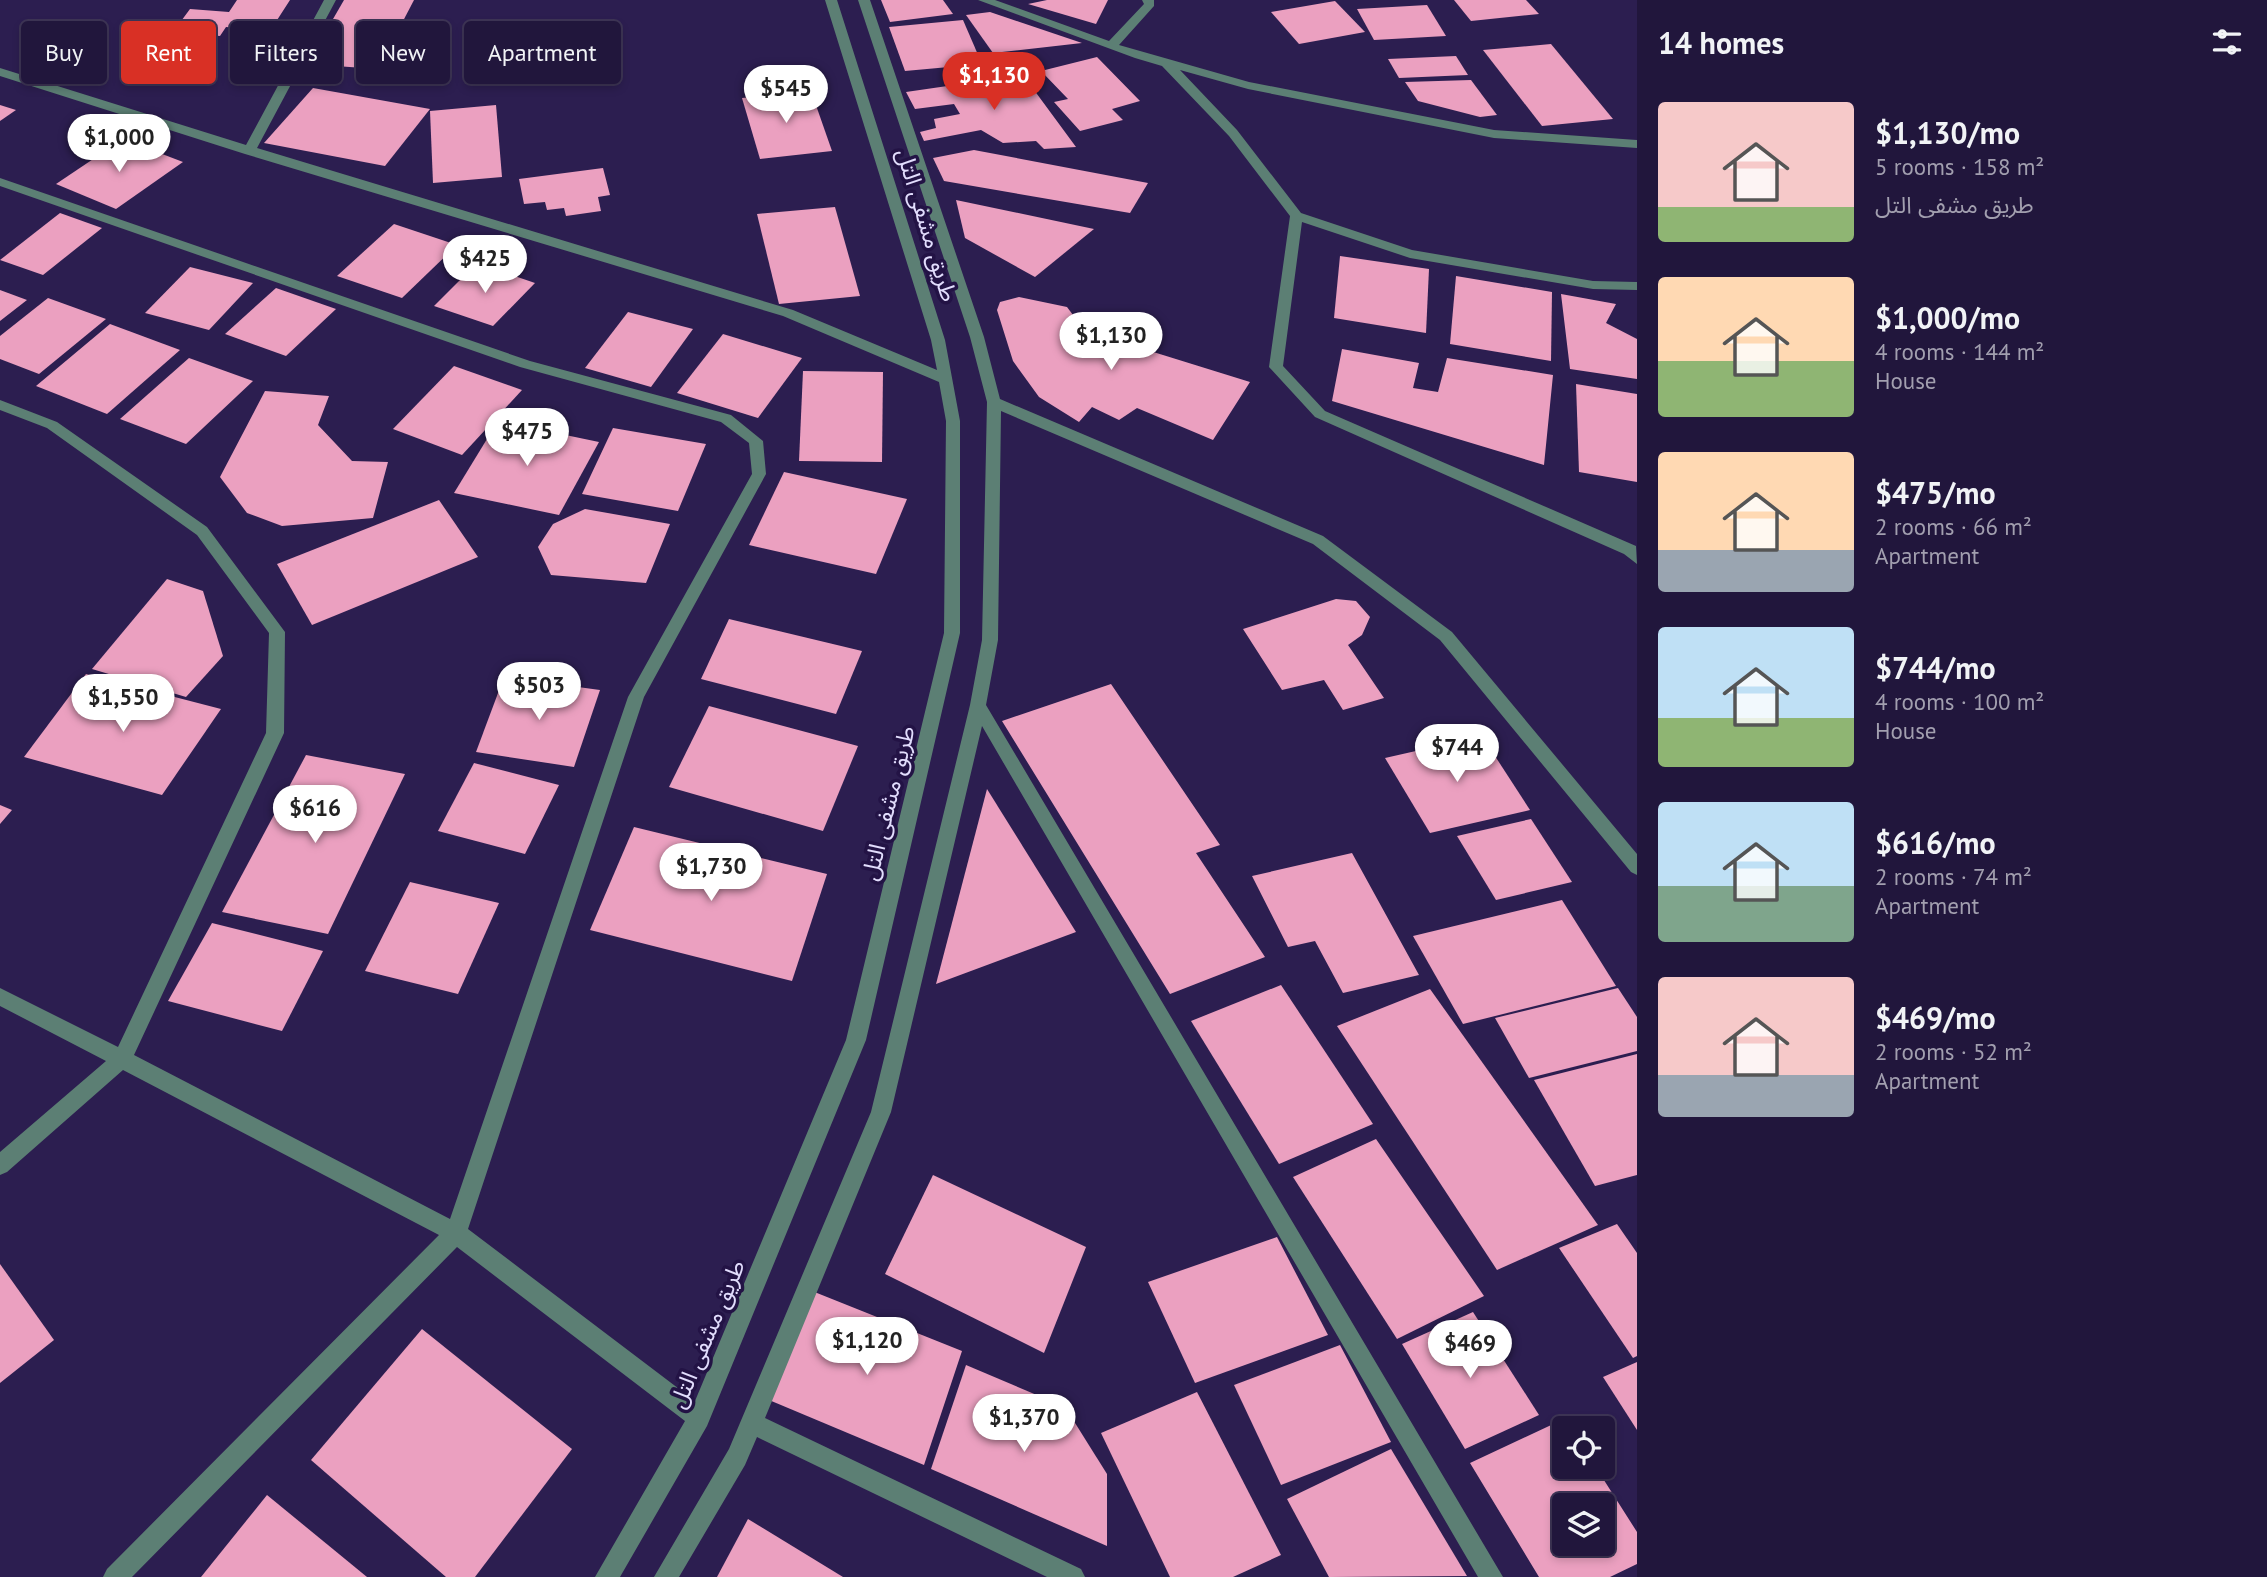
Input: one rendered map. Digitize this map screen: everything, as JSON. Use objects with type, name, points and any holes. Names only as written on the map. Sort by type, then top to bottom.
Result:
[{"type":"street","points":[[249,151],[330,0]]},
{"type":"street","name":"طريق مشفى التل","points":[[607,1577],[699,1418],[856,1040],[952,633],[953,421],[947,380],[938,340],[831,0]]},
{"type":"street","name":"طريق مشفى التل","points":[[666,1577],[737,1457],[881,1112],[978,705],[990,640],[994,402],[977,337],[864,0]]},
{"type":"street","points":[[984,0],[1111,46],[1248,85],[1494,134],[1637,144]]},
{"type":"street","points":[[1111,46],[1150,4],[1148,0]]},
{"type":"street","points":[[1166,63],[1233,133],[1296,216],[1410,254],[1593,285],[1637,286]]},
{"type":"street","points":[[0,72],[249,151],[788,313],[947,380]]},
{"type":"street","points":[[0,182],[525,364],[726,418],[756,441],[759,474],[636,697],[456,1233],[115,1577]]},
{"type":"street","points":[[1296,216],[1276,367],[1320,414],[1630,550],[1637,558]]},
{"type":"street","points":[[994,402],[1318,540],[1446,636],[1637,867]]},
{"type":"street","points":[[0,405],[52,425],[202,531],[278,632],[275,733],[122,1059],[0,1165]]},
{"type":"street","points":[[978,705],[1491,1577]]},
{"type":"street","points":[[0,996],[456,1233],[699,1418]]},
{"type":"street","points":[[751,1423],[1073,1577]]},
{"type":"building","points":[[237,0],[290,0],[276,21],[230,21],[230,27],[226,27],[220,36],[216,36],[216,21],[181,21],[190,9],[229,12]]},
{"type":"building","points":[[344,0],[414,0],[403,21],[356,21],[356,67],[342,66],[342,21],[332,21]]},
{"type":"building","points":[[881,0],[943,0],[953,14],[890,22]]},
{"type":"building","points":[[1047,0],[1108,0],[1096,24],[1028,4]]},
{"type":"building","points":[[1454,0],[1526,0],[1539,14],[1471,21]]},
{"type":"building","points":[[1335,1],[1365,32],[1299,44],[1271,12]]},
{"type":"building","points":[[1427,5],[1446,36],[1374,40],[1357,9]]},
{"type":"building","points":[[990,12],[1082,43],[993,53],[966,15]]},
{"type":"building","points":[[963,20],[982,64],[905,71],[889,27]]},
{"type":"building","points":[[1551,44],[1613,119],[1542,126],[1483,50]]},
{"type":"building","points":[[1456,56],[1468,75],[1399,78],[1388,59]]},
{"type":"building","points":[[1097,57],[1140,101],[1112,109],[1123,120],[1080,131],[1054,102],[1068,99],[1041,71]]},
{"type":"building","points":[[1023,75],[1076,147],[1044,149],[1036,141],[1003,143],[981,130],[924,141],[920,132],[936,128],[934,119],[960,114],[954,104],[915,109],[906,92]]},
{"type":"building","points":[[1471,80],[1497,115],[1480,117],[1418,101],[1405,82]]},
{"type":"building","points":[[313,88],[430,109],[385,166],[264,143]]},
{"type":"building","points":[[811,91],[832,151],[760,159],[742,98]]},
{"type":"building","points":[[0,105],[16,110],[0,121]]},
{"type":"building","points":[[496,105],[502,177],[433,183],[430,111]]},
{"type":"building","points":[[123,139],[183,162],[116,209],[56,184]]},
{"type":"building","points":[[974,150],[1148,183],[1130,213],[944,181],[933,158]]},
{"type":"building","points":[[603,168],[610,195],[598,197],[601,211],[566,216],[564,208],[547,210],[545,202],[524,204],[519,179]]},
{"type":"building","points":[[956,200],[1094,229],[1035,277],[965,238]]},
{"type":"building","points":[[835,207],[860,296],[779,304],[757,214]]},
{"type":"building","points":[[60,213],[102,228],[43,275],[0,260]]},
{"type":"building","points":[[394,224],[457,245],[402,298],[337,276]]},
{"type":"building","points":[[1340,256],[1429,269],[1426,333],[1334,318]]},
{"type":"building","points":[[477,263],[535,283],[493,326],[434,306]]},
{"type":"building","points":[[190,267],[253,283],[209,330],[145,313]]},
{"type":"building","points":[[1456,276],[1552,292],[1551,361],[1450,344]]},
{"type":"building","points":[[276,288],[336,309],[286,356],[225,334]]},
{"type":"building","points":[[0,290],[27,300],[0,321]]},
{"type":"building","points":[[1561,294],[1616,304],[1606,323],[1637,339],[1637,379],[1570,369]]},
{"type":"building","points":[[1019,297],[1067,307],[1088,335],[1132,355],[1134,346],[1250,382],[1213,440],[1137,408],[1119,420],[1092,407],[1079,422],[1039,397],[1013,361],[997,310],[1000,302]]},
{"type":"building","points":[[48,298],[106,319],[39,374],[0,359],[0,336]]},
{"type":"building","points":[[628,312],[693,329],[651,387],[585,368]]},
{"type":"building","points":[[110,324],[180,350],[107,414],[36,386]]},
{"type":"building","points":[[723,334],[802,358],[758,418],[677,393]]},
{"type":"building","points":[[1342,349],[1419,363],[1413,388],[1438,392],[1447,358],[1553,375],[1544,465],[1332,401]]},
{"type":"building","points":[[189,358],[253,381],[186,444],[120,419]]},
{"type":"building","points":[[454,366],[522,390],[462,455],[393,429]]},
{"type":"building","points":[[803,371],[883,372],[882,462],[799,461]]},
{"type":"building","points":[[1576,384],[1637,394],[1637,482],[1579,472]]},
{"type":"building","points":[[265,391],[329,396],[318,425],[352,461],[388,462],[373,518],[282,526],[247,513],[220,477]]},
{"type":"building","points":[[498,421],[599,442],[559,515],[454,493]]},
{"type":"building","points":[[613,428],[706,444],[678,511],[582,494]]},
{"type":"building","points":[[784,472],[907,499],[876,574],[749,545]]},
{"type":"building","points":[[439,500],[478,557],[312,625],[277,564]]},
{"type":"building","points":[[585,509],[670,524],[646,583],[551,575],[538,547],[553,524]]},
{"type":"building","points":[[167,579],[203,591],[223,656],[186,697],[92,669]]},
{"type":"building","points":[[1336,599],[1356,601],[1370,617],[1362,635],[1348,645],[1384,698],[1343,710],[1324,680],[1282,690],[1243,629]]},
{"type":"building","points":[[729,619],[862,651],[836,714],[701,679]]},
{"type":"building","points":[[86,674],[221,709],[162,795],[24,757]]},
{"type":"building","points":[[504,677],[600,690],[574,767],[476,752]]},
{"type":"building","points":[[1111,684],[1220,845],[1196,853],[1265,957],[1170,994],[1002,721]]},
{"type":"building","points":[[709,706],[858,746],[823,831],[669,787]]},
{"type":"building","points":[[1482,736],[1530,810],[1430,833],[1385,758]]},
{"type":"building","points":[[306,755],[405,774],[328,934],[222,912]]},
{"type":"building","points":[[474,763],[559,785],[525,854],[438,831]]},
{"type":"building","points":[[987,789],[1076,932],[936,984]]},
{"type":"building","points":[[0,805],[12,810],[0,824]]},
{"type":"building","points":[[1531,819],[1572,882],[1496,900],[1457,836]]},
{"type":"building","points":[[634,827],[827,874],[792,981],[590,930]]},
{"type":"building","points":[[1352,853],[1419,975],[1343,993],[1315,941],[1288,947],[1252,876]]},
{"type":"building","points":[[410,882],[499,903],[458,994],[365,971]]},
{"type":"building","points":[[1562,900],[1616,986],[1463,1024],[1413,936]]},
{"type":"building","points":[[212,923],[323,951],[282,1031],[168,1001]]},
{"type":"building","points":[[1281,985],[1373,1124],[1279,1164],[1191,1021]]},
{"type":"building","points":[[1618,988],[1637,1017],[1637,1051],[1529,1078],[1495,1018]]},
{"type":"building","points":[[1430,989],[1598,1225],[1497,1270],[1337,1026]]},
{"type":"building","points":[[1637,1054],[1637,1175],[1595,1186],[1534,1080]]},
{"type":"building","points":[[1376,1139],[1484,1296],[1397,1339],[1293,1177]]},
{"type":"building","points":[[933,1175],[1086,1247],[1044,1353],[885,1274]]},
{"type":"building","points":[[1617,1224],[1637,1253],[1637,1356],[1633,1358],[1559,1248]]},
{"type":"building","points":[[1277,1237],[1328,1335],[1195,1383],[1148,1282]]},
{"type":"building","points":[[0,1264],[54,1340],[0,1383]]},
{"type":"building","points":[[812,1291],[962,1351],[924,1465],[769,1400]]},
{"type":"building","points":[[1473,1312],[1539,1415],[1465,1449],[1402,1344]]},
{"type":"building","points":[[422,1329],[572,1449],[475,1577],[446,1577],[311,1460]]},
{"type":"building","points":[[1340,1345],[1391,1442],[1281,1485],[1234,1385]]},
{"type":"building","points":[[1637,1362],[1637,1430],[1603,1377]]},
{"type":"building","points":[[966,1365],[1065,1407],[1107,1474],[1107,1546],[931,1469]]},
{"type":"building","points":[[1197,1392],[1281,1555],[1233,1577],[1170,1577],[1101,1433]]},
{"type":"building","points":[[1552,1425],[1552,1479],[1603,1479],[1612,1493],[1552,1493],[1552,1556],[1615,1556],[1615,1497],[1637,1532],[1637,1564],[1610,1577],[1539,1577],[1470,1463]]},
{"type":"building","points":[[1391,1449],[1467,1576],[1329,1577],[1287,1499]]},
{"type":"building","points":[[267,1495],[367,1577],[201,1577]]},
{"type":"building","points":[[748,1519],[843,1577],[717,1577]]}]
